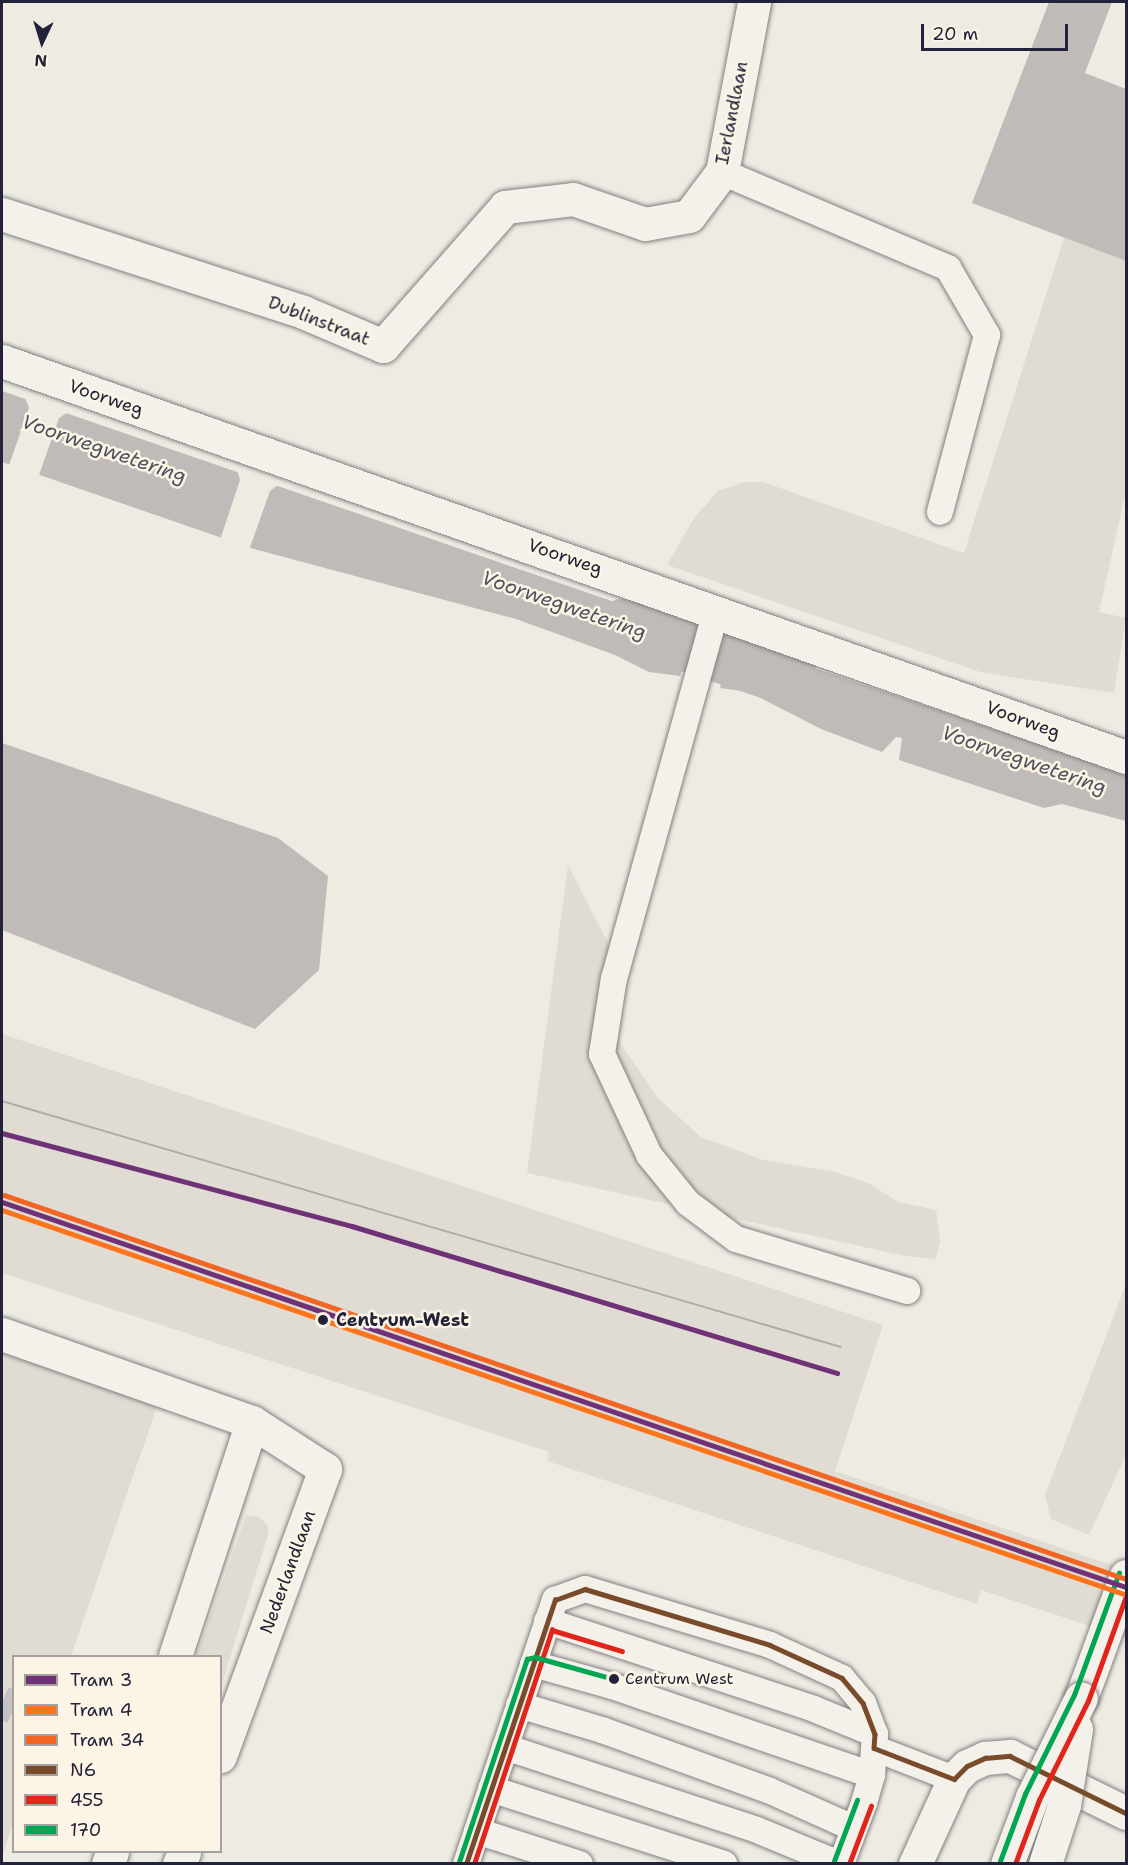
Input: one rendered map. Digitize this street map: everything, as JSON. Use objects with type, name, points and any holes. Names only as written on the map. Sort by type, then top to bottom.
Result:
[{"type":"street","name":"Ierlandlaan","points":[[689,216],[722,172],[754,2]]},
{"type":"street","name":"Dublinstraat","points":[[2,214],[303,312],[383,346],[505,207],[573,199],[645,224],[689,216]]},
{"type":"street","name":"Voorweg","points":[[2,361],[715,617],[1126,758]]},
{"type":"street","name":"Nederlandlaan","points":[[2,1334],[252,1422],[325,1469],[222,1751]]},
{"type":"street","points":[[175,1655],[252,1422]]},
{"type":"street","points":[[1007,1863],[1032,1797],[1081,1698],[1126,1576]]},
{"type":"street","points":[[1045,1863],[1065,1805],[1081,1698]]},
{"type":"street","points":[[915,1863],[954,1779],[966,1766],[985,1758],[1010,1756],[1126,1813]]},
{"type":"lane","points":[[722,172],[948,268],[987,335],[940,512]]},
{"type":"lane","points":[[715,617],[614,978],[602,1054],[648,1155],[688,1203],[736,1239],[907,1291]]},
{"type":"lane","points":[[466,1863],[547,1621],[555,1600],[585,1589],[770,1645],[842,1678],[863,1703],[875,1741],[872,1775],[839,1863],[757,1830],[505,1747]]},
{"type":"lane","points":[[547,1621],[814,1709],[954,1779]]},
{"type":"lane","points":[[533,1664],[612,1686],[872,1775]]},
{"type":"lane","points":[[519,1706],[602,1730],[768,1790],[853,1828]]},
{"type":"lane","points":[[491,1789],[724,1863]]},
{"type":"lane","points":[[477,1832],[580,1863]]},
{"type":"shaded area","points":[[1064,238],[1126,261],[1126,491],[1099,612],[1126,618],[1114,693],[980,672],[667,565],[694,518],[718,491],[744,482],[763,482],[964,553]]},
{"type":"shaded area","points":[[568,865],[608,943],[612,1031],[658,1098],[701,1137],[763,1160],[835,1172],[868,1183],[898,1202],[936,1210],[940,1241],[936,1259],[905,1256],[527,1173]]},
{"type":"shaded area","points":[[2,1034],[883,1325],[835,1471],[1126,1570],[1126,1638],[981,1590],[977,1604],[547,1461],[549,1452],[2,1273]]},
{"type":"shaded area","points":[[1126,1284],[1126,1455],[1089,1535],[1051,1519],[1045,1495]]},
{"type":"shaded area","points":[[2,1349],[160,1398],[71,1655],[12,1655],[12,1826],[2,1858]]},
{"type":"shaded area","points":[[246,1516],[257,1516],[268,1525],[268,1535],[222,1684],[222,1655],[196,1655]]},
{"type":"water","points":[[1049,2],[1112,2],[1085,73],[1126,89],[1126,261],[972,203]]},
{"type":"water","points":[[2,391],[690,628],[692,637],[680,676],[649,672],[615,655],[516,619],[254,549],[2,462]]},
{"type":"water","points":[[738,642],[1126,774],[1126,821],[1062,804],[1044,808],[899,760],[902,738],[896,737],[882,752],[821,729],[749,692],[720,688],[730,651]]},
{"type":"water","points":[[2,743],[278,838],[328,876],[319,970],[255,1029],[2,930]]},
{"type":"pier","points":[[24,395],[70,411],[59,418],[38,478],[8,468],[29,408]]},
{"type":"pier","points":[[237,470],[279,484],[270,491],[249,550],[220,540],[240,480]]},
{"type":"waterway","name":"Voorwegwetering","points":[[622,624],[794,682]]},
{"type":"tunnel","points":[[2,1702],[12,1706]]},
{"type":"tram line","points":[[2,1101],[841,1347]]},
{"type":"tram line","name":"3","points":[[2,1133],[352,1226],[837,1373]]},
{"type":"tram line","name":"34","points":[[4,1195],[1126,1579]]},
{"type":"tram line","name":"3","points":[[2,1202],[1126,1587]]},
{"type":"tram line","name":"4","points":[[2,1210],[1124,1594]]},
{"type":"transit line","name":"170","points":[[1000,1861],[1025,1794],[1074,1695],[1119,1573]]},
{"type":"transit line","name":"N6","points":[[466,1864],[555,1600],[585,1589],[770,1645],[842,1678],[863,1703],[875,1734],[874,1748],[954,1779],[967,1766],[985,1758],[1010,1756],[1126,1813]]},
{"type":"transit line","name":"455","points":[[1015,1864],[1039,1800],[1088,1701],[1126,1596]]},
{"type":"transit line","name":"455","points":[[474,1864],[552,1630],[622,1651]]},
{"type":"transit line","name":"170","points":[[459,1862],[527,1659],[535,1657],[614,1679]]},
{"type":"transit line","name":"170","points":[[834,1861],[857,1800]]},
{"type":"transit line","name":"455","points":[[849,1864],[871,1806]]},
{"type":"place","name":"Centrum-West","points":[[323,1320]]},
{"type":"place","name":"Centrum West","points":[[614,1679]]}]
